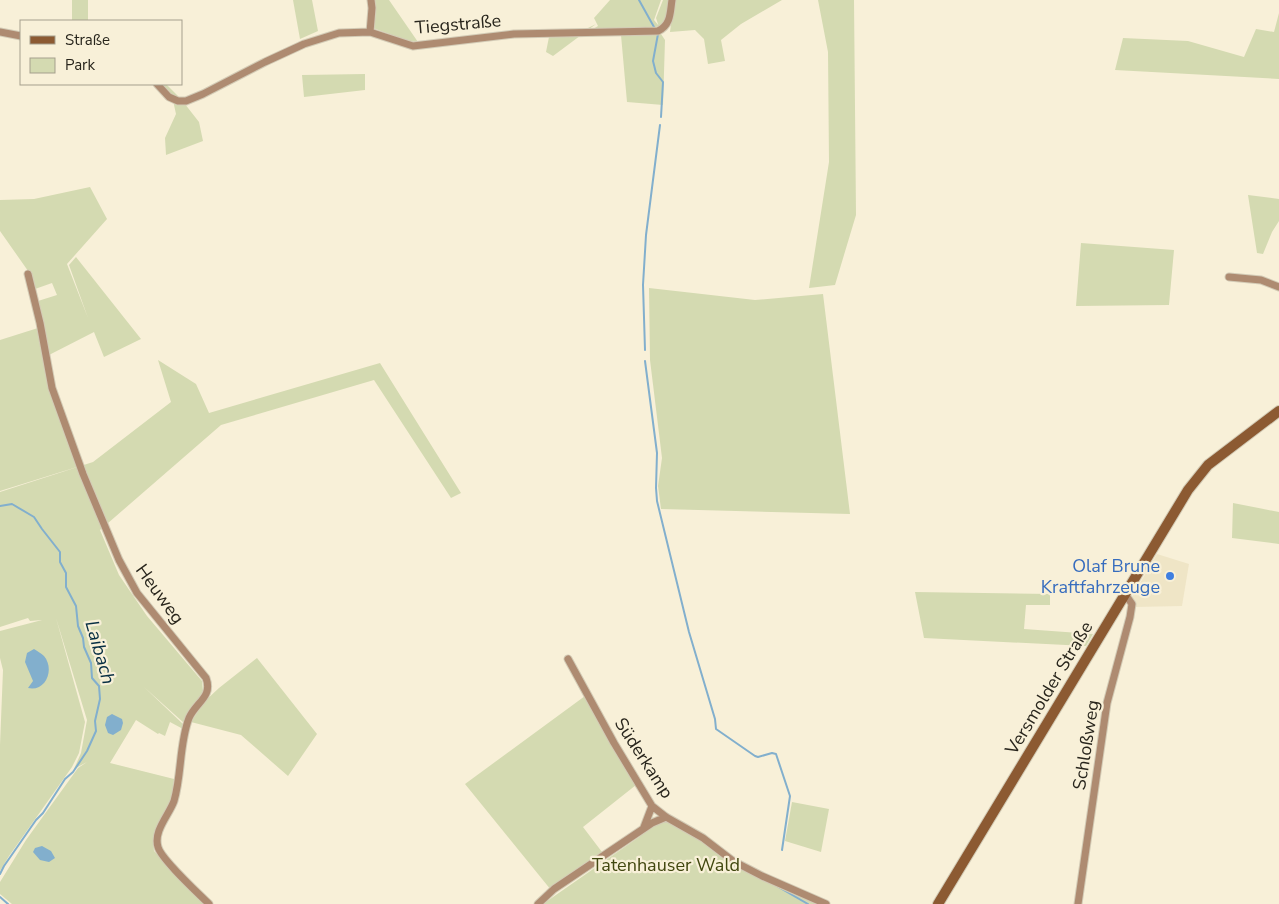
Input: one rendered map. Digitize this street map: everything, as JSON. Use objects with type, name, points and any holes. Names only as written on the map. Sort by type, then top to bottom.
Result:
[{"type":"main road","name":"Versmolder Straße","points":[[938,904],[1188,490],[1208,465],[1279,411]]},
{"type":"street","points":[[370,0],[372,8],[370,32]]},
{"type":"street","name":"Tiegstraße","points":[[158,85],[169,97],[178,101],[186,101],[304,44],[339,33],[370,32],[413,46],[514,34],[658,31],[665,27],[669,20],[672,0]]},
{"type":"street","points":[[0,32],[20,36]]},
{"type":"street","name":"Heuweg","points":[[28,274],[40,323],[52,388],[83,474],[119,560],[137,593],[206,678],[209,686],[207,692],[190,715],[184,732],[177,790],[171,808],[158,833],[158,848],[166,860],[209,904]]},
{"type":"street","points":[[1229,277],[1260,280],[1279,286]]},
{"type":"street","name":"Schloßweg","points":[[1078,904],[1107,703],[1132,604],[1124,594]]},
{"type":"street","name":"Süderkamp","points":[[568,659],[614,743],[652,806],[666,817],[703,838],[733,861],[826,904]]},
{"type":"street","points":[[644,828],[652,806]]},
{"type":"street","points":[[538,904],[554,889],[644,828],[666,817]]},
{"type":"shaded area","points":[[1157,554],[1189,564],[1182,606],[1135,607],[1132,597]]},
{"type":"green space","points":[[72,0],[88,0],[88,20],[72,20]]},
{"type":"green space","points":[[293,0],[312,0],[318,31],[300,39]]},
{"type":"green space","points":[[371,0],[389,0],[418,42],[408,41],[373,28],[376,13]]},
{"type":"green space","points":[[610,0],[661,0],[654,20],[659,26],[648,29],[590,31],[598,26],[594,18]]},
{"type":"green space","points":[[663,0],[670,0],[666,19],[659,27],[656,18]]},
{"type":"green space","points":[[674,0],[782,0],[741,24],[721,40],[725,61],[708,64],[704,39],[695,30],[670,32]]},
{"type":"green space","points":[[818,0],[854,0],[856,215],[835,285],[809,288],[829,162],[828,52]]},
{"type":"green space","points":[[1279,13],[1279,79],[1115,70],[1123,38],[1188,41],[1244,57],[1256,29],[1274,32]]},
{"type":"green space","points":[[596,24],[553,56],[546,52],[549,37],[572,36]]},
{"type":"green space","points":[[661,34],[665,40],[663,105],[627,102],[621,35]]},
{"type":"green space","points":[[365,74],[365,90],[304,97],[302,75]]},
{"type":"green space","points":[[162,85],[167,85],[199,122],[203,141],[166,155],[165,138],[176,114],[172,96]]},
{"type":"green space","points":[[90,187],[107,219],[67,264],[88,318],[69,265],[76,257],[141,339],[104,357],[94,332],[49,355],[38,301],[57,295],[52,283],[35,289],[33,278],[0,231],[0,200],[34,199]]},
{"type":"green space","points":[[1248,195],[1279,199],[1279,221],[1263,254],[1257,253]]},
{"type":"green space","points":[[1081,243],[1174,250],[1169,305],[1076,306]]},
{"type":"green space","points":[[649,288],[755,300],[823,294],[850,514],[661,509],[658,486],[662,458],[650,360]]},
{"type":"green space","points":[[38,328],[77,467],[0,491],[0,340]]},
{"type":"green space","points":[[158,360],[196,384],[209,413],[380,363],[461,493],[451,498],[374,380],[221,425],[100,530],[119,575],[147,616],[202,681],[203,691],[184,723],[144,687],[184,725],[183,729],[170,722],[165,736],[158,734],[136,720],[110,763],[174,779],[171,801],[156,833],[154,851],[206,904],[12,904],[0,894],[0,882],[26,840],[78,768],[87,762],[74,769],[81,753],[87,720],[56,618],[85,722],[79,753],[72,767],[0,871],[0,745],[3,670],[0,658],[0,631],[42,620],[30,621],[28,618],[0,627],[0,492],[93,462],[171,402]]},
{"type":"green space","points":[[1233,503],[1279,512],[1279,544],[1232,538]]},
{"type":"green space","points":[[915,592],[1050,594],[1050,605],[1026,605],[1024,629],[1093,634],[1086,646],[924,638]]},
{"type":"green space","points":[[257,658],[317,734],[288,776],[241,735],[191,722],[204,702]]},
{"type":"green space","points":[[585,696],[636,785],[583,827],[602,852],[551,890],[465,784]]},
{"type":"green space","points":[[792,802],[829,809],[821,852],[785,841]]},
{"type":"green space","name":"Tatenhauser Wald","points":[[667,821],[703,840],[730,863],[820,904],[543,904],[639,837],[648,828]]},
{"type":"water","points":[[34,649],[44,656],[49,667],[49,673],[40,687],[28,688],[33,681],[25,662],[27,653]]},
{"type":"water","points":[[112,714],[122,719],[123,723],[121,730],[113,735],[108,733],[105,725],[107,717]]},
{"type":"water","points":[[42,846],[51,851],[55,858],[49,862],[40,860],[33,852],[35,848]]},
{"type":"waterway","points":[[639,0],[654,27]]},
{"type":"waterway","points":[[658,34],[653,61],[656,73],[663,82],[661,117]]},
{"type":"waterway","points":[[645,350],[643,285],[646,235],[660,125]]},
{"type":"waterway","points":[[645,361],[657,453],[657,501],[689,632],[715,719],[716,729],[755,756],[776,754],[790,796],[782,850]]},
{"type":"waterway","name":"Laibach","points":[[0,506],[12,504],[34,517],[60,552],[60,562],[66,573],[66,587],[76,606],[78,626],[91,663],[92,678],[99,686],[100,699],[95,721],[96,731],[87,751],[73,772],[65,779],[0,874]]},
{"type":"waterway","points":[[775,885],[808,904]]},
{"type":"waterway","name":"Laibach","points":[[0,897],[8,904]]},
{"type":"place","name":"Olaf Brune Kraftfahrzeuge","points":[[1170,576]]}]
